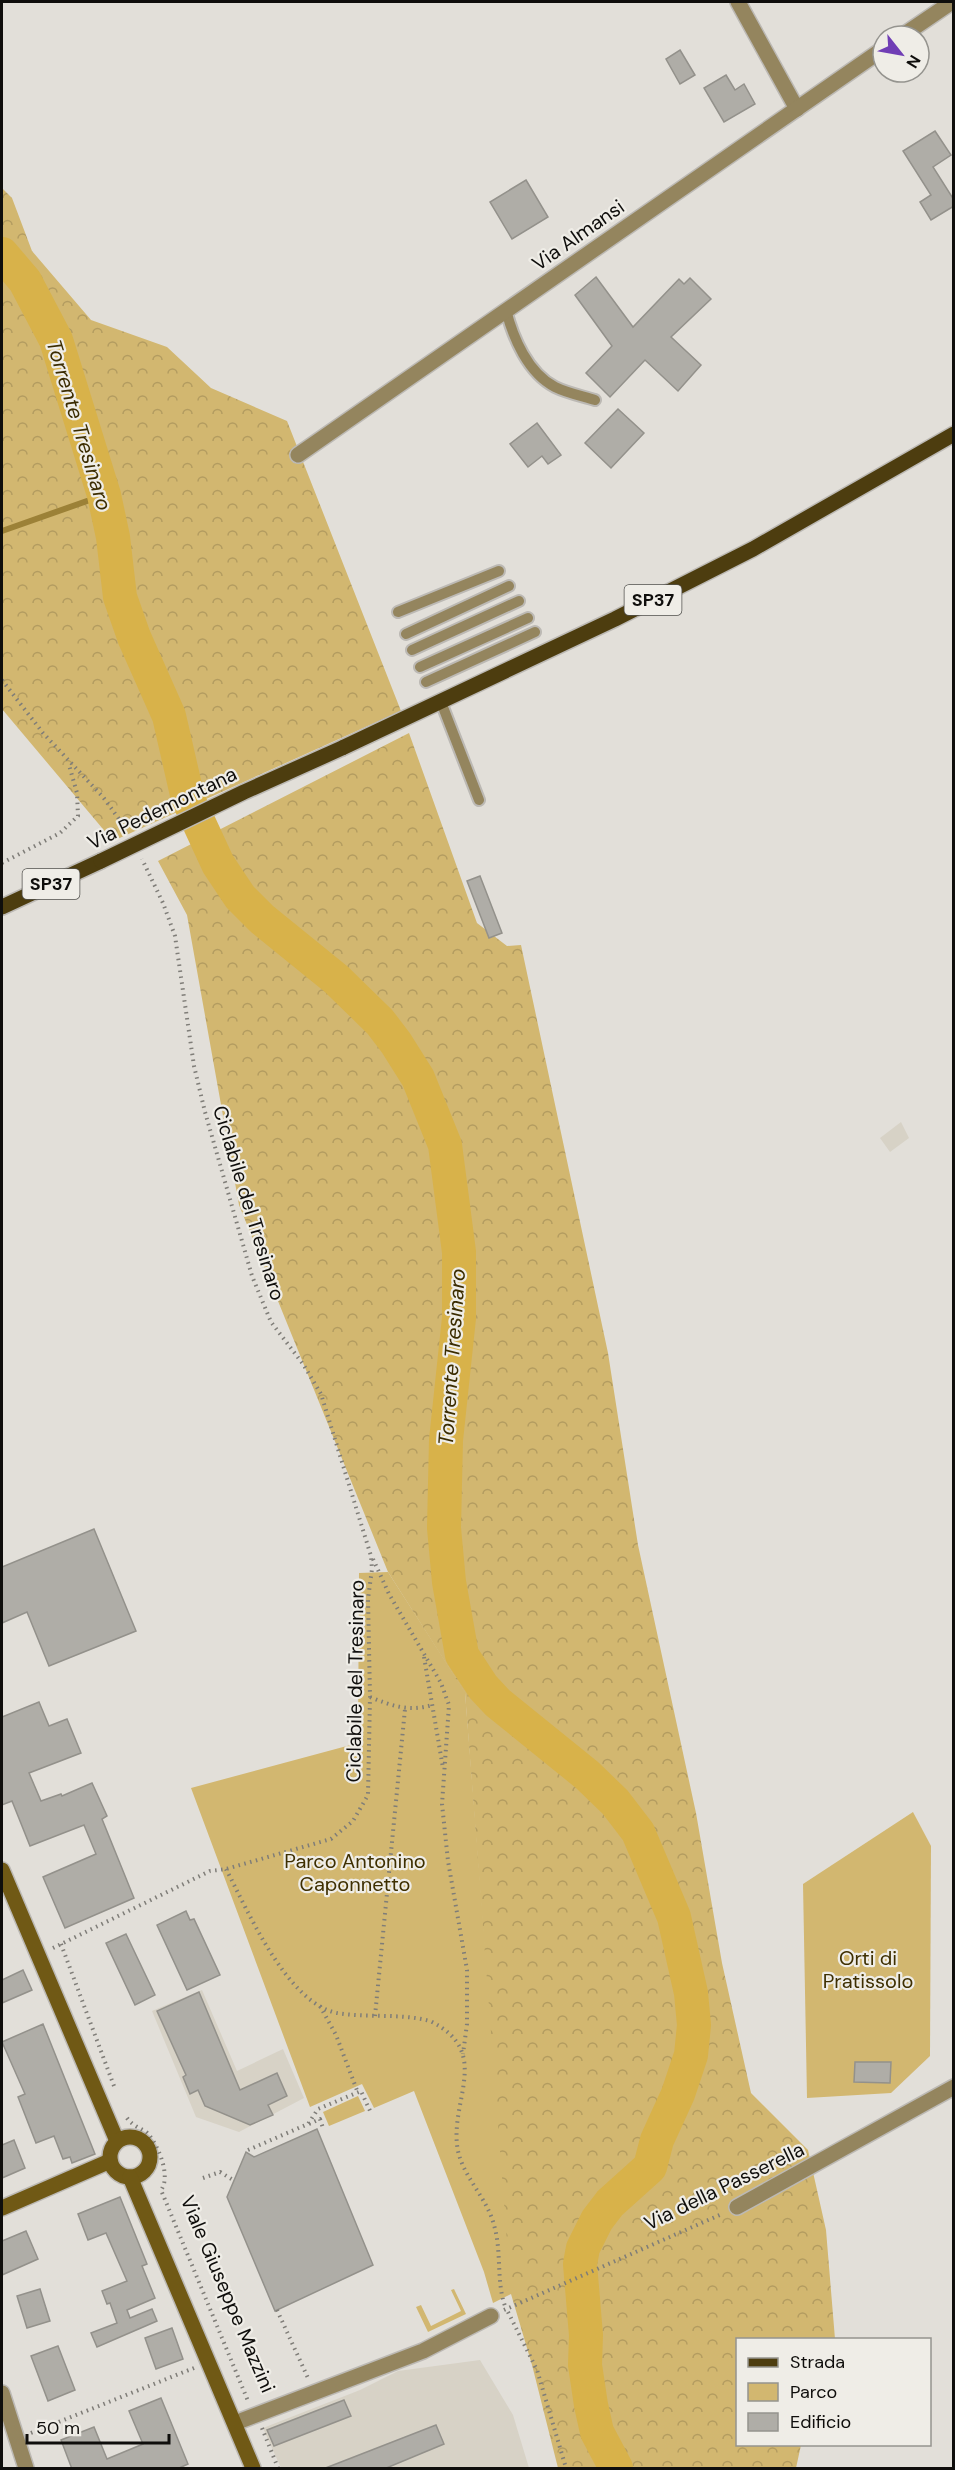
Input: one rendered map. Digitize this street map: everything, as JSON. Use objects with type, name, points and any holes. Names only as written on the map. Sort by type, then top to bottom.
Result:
[{"type":"main road","name":"SP37","points":[[441,702],[615,620],[753,549],[954,434]]},
{"type":"main road","name":"Via Pedemontana","points":[[2,907],[244,792],[441,702]]},
{"type":"street","points":[[738,2],[797,109]]},
{"type":"street","points":[[920,24],[952,2]]},
{"type":"street","name":"Via Almansi","points":[[298,455],[871,57]]},
{"type":"street","points":[[2,1870],[117,2141]]},
{"type":"street","name":"Via della Passerella","points":[[737,2207],[954,2087]]},
{"type":"street","points":[[133,2137],[143,2142],[149,2152],[149,2164],[146,2169],[130,2177],[117,2173],[110,2161],[111,2150],[117,2141],[133,2137]]},
{"type":"street","points":[[2,2208],[110,2161]]},
{"type":"street","points":[[130,2177],[253,2469]]},
{"type":"street","points":[[235,2423],[423,2351],[491,2316]]},
{"type":"street","points":[[2,2393],[26,2469]]},
{"type":"lane","points":[[506,310],[512,333],[539,374],[555,386],[595,400]]},
{"type":"lane","points":[[398,612],[498,571]]},
{"type":"lane","points":[[406,634],[509,586]]},
{"type":"lane","points":[[412,650],[519,601]]},
{"type":"lane","points":[[420,667],[528,618]]},
{"type":"lane","points":[[426,682],[535,632]]},
{"type":"lane","points":[[441,702],[479,800]]},
{"type":"path","points":[[2,680],[68,762],[103,797],[127,830]]},
{"type":"path","points":[[2,863],[60,833],[78,816],[77,793],[68,762]]},
{"type":"path","name":"Ciclabile del Tresinaro","points":[[117,2094],[61,1944],[210,1871],[226,1869],[331,1839],[353,1821],[368,1795],[370,1696],[368,1599],[372,1569],[371,1556],[321,1394],[303,1364],[271,1322],[252,1276],[194,1066],[175,936],[164,903],[142,859]]},
{"type":"path","points":[[371,1556],[389,1594],[441,1683],[450,1705],[442,1804],[448,1861],[467,1970],[467,2024],[463,2054],[466,2080],[458,2128],[459,2153],[465,2169],[488,2206],[494,2223],[500,2248],[501,2294],[537,2370],[566,2469]]},
{"type":"path","points":[[423,1651],[444,1774]]},
{"type":"path","points":[[370,1696],[405,1709],[418,1710],[432,1705]]},
{"type":"path","points":[[375,2016],[405,1709]]},
{"type":"path","points":[[226,1869],[277,1962],[295,1985],[319,2005],[336,2012],[430,2021],[448,2033],[463,2054]]},
{"type":"path","points":[[319,2005],[336,2035],[358,2093]]},
{"type":"path","points":[[308,2124],[318,2109],[361,2091],[371,2113]]},
{"type":"path","name":"Viale Giuseppe Mazzini","points":[[125,2116],[132,2126],[148,2133],[157,2150],[165,2176],[161,2190],[245,2395],[257,2415],[278,2469]]},
{"type":"path","points":[[248,2150],[320,2119],[323,2128]]},
{"type":"path","points":[[203,2178],[220,2172],[233,2180]]},
{"type":"path","name":"Via della Passerella","points":[[507,2309],[737,2207]]},
{"type":"path","points":[[277,2310],[309,2382]]},
{"type":"path","points":[[16,2439],[207,2362]]},
{"type":"shaded area","points":[[901,1122],[909,1138],[890,1152],[880,1138]]},
{"type":"shaded area","points":[[202,1990],[237,2071],[283,2049],[304,2098],[239,2132],[196,2117],[152,2011]]},
{"type":"shaded area","points":[[480,2360],[513,2415],[529,2468],[281,2468],[263,2428],[360,2390],[398,2371]]},
{"type":"green space","points":[[2,188],[12,198],[32,251],[91,320],[167,347],[211,388],[287,421],[401,711],[113,841],[2,709]]},
{"type":"green space","points":[[409,733],[477,923],[507,946],[521,945],[608,1353],[638,1545],[696,1813],[722,1963],[751,2093],[808,2150],[826,2230],[835,2338],[736,2338],[736,2446],[801,2446],[796,2468],[558,2468],[511,2294],[465,1693],[388,1572],[239,1205],[187,915],[158,861]]},
{"type":"green space","name":"Parco Antonino Caponnetto","points":[[388,1572],[465,1692],[512,2285],[511,2294],[493,2303],[484,2272],[414,2091],[374,2108],[362,2084],[310,2107],[191,1788],[358,1743],[359,1573]]},
{"type":"green space","name":"Orti di Pratissolo","points":[[913,1812],[931,1846],[930,2056],[891,2093],[807,2098],[803,1884]]},
{"type":"green space","points":[[358,2096],[365,2111],[329,2126],[323,2112]]},
{"type":"green space","points":[[454,2289],[466,2314],[428,2332],[416,2307],[421,2305],[431,2326],[461,2311],[451,2290]]},
{"type":"building","points":[[680,50],[695,75],[680,84],[666,59]]},
{"type":"building","points":[[726,75],[735,90],[744,84],[755,104],[724,122],[704,88]]},
{"type":"building","points":[[935,131],[951,155],[933,167],[954,200],[954,206],[931,220],[920,202],[931,195],[903,151]]},
{"type":"building","points":[[526,180],[548,217],[512,239],[490,202]]},
{"type":"building","points":[[596,277],[633,327],[679,279],[684,284],[690,278],[711,299],[671,337],[701,365],[678,391],[645,360],[610,397],[586,373],[612,346],[575,295]]},
{"type":"building","points":[[618,409],[644,433],[611,468],[585,443]]},
{"type":"building","points":[[537,423],[561,455],[548,464],[542,456],[528,467],[510,444]]},
{"type":"building","points":[[480,876],[502,933],[489,938],[467,881]]},
{"type":"building","points":[[94,1529],[136,1631],[49,1666],[27,1612],[2,1623],[2,1567]]},
{"type":"building","points":[[39,1702],[49,1726],[67,1719],[81,1753],[29,1773],[41,1801],[61,1794],[62,1796],[92,1783],[107,1816],[102,1819],[134,1898],[65,1928],[43,1877],[96,1854],[84,1825],[30,1846],[12,1801],[2,1805],[2,1717]]},
{"type":"building","points":[[186,1911],[190,1920],[194,1919],[220,1975],[187,1990],[157,1925]]},
{"type":"building","points":[[126,1934],[155,1995],[135,2005],[106,1943]]},
{"type":"building","points":[[23,1970],[32,1990],[2,2003],[2,1980]]},
{"type":"building","points":[[199,1992],[240,2090],[277,2073],[287,2096],[268,2105],[273,2115],[250,2125],[205,2106],[198,2090],[190,2094],[183,2077],[186,2075],[157,2011]]},
{"type":"building","points":[[43,2024],[95,2154],[72,2163],[70,2157],[63,2159],[54,2136],[36,2143],[18,2097],[25,2094],[2,2042]]},
{"type":"building","points":[[855,2062],[891,2062],[890,2083],[854,2082]]},
{"type":"building","points":[[317,2129],[373,2265],[275,2311],[227,2197],[246,2152],[254,2157]]},
{"type":"building","points":[[14,2140],[25,2168],[2,2178],[2,2145]]},
{"type":"building","points":[[120,2197],[147,2264],[142,2266],[155,2298],[127,2310],[130,2318],[152,2309],[157,2321],[97,2347],[91,2333],[117,2323],[110,2303],[107,2304],[102,2291],[127,2281],[106,2233],[88,2240],[78,2214]]},
{"type":"building","points":[[26,2231],[38,2259],[2,2275],[2,2241]]},
{"type":"building","points":[[40,2289],[50,2321],[27,2328],[17,2296]]},
{"type":"building","points":[[172,2328],[183,2359],[156,2369],[145,2338]]},
{"type":"building","points":[[58,2346],[75,2390],[48,2401],[31,2356]]},
{"type":"building","points":[[161,2398],[188,2464],[177,2469],[72,2469],[61,2440],[94,2427],[107,2459],[143,2444],[129,2411]]},
{"type":"building","points":[[344,2400],[351,2416],[274,2446],[267,2430]]},
{"type":"building","points":[[436,2425],[444,2444],[384,2469],[323,2469]]},
{"type":"waterway","name":"Torrente Tresinaro","points":[[2,254],[25,281],[56,340],[104,495],[113,537],[120,597],[134,637],[169,716],[188,799],[218,864],[240,897],[262,919],[336,979],[380,1022],[418,1078],[445,1145],[459,1252],[459,1318],[446,1440],[444,1528],[449,1582],[462,1655],[483,1687],[498,1703],[587,1775],[615,1802],[638,1832],[674,1917],[691,1993],[694,2025],[691,2055],[678,2094],[657,2140],[650,2167],[610,2203],[597,2220],[583,2248],[580,2264],[586,2335],[585,2365],[591,2405],[597,2432],[616,2468]]},
{"type":"waterway","points":[[2,531],[104,495]]}]
